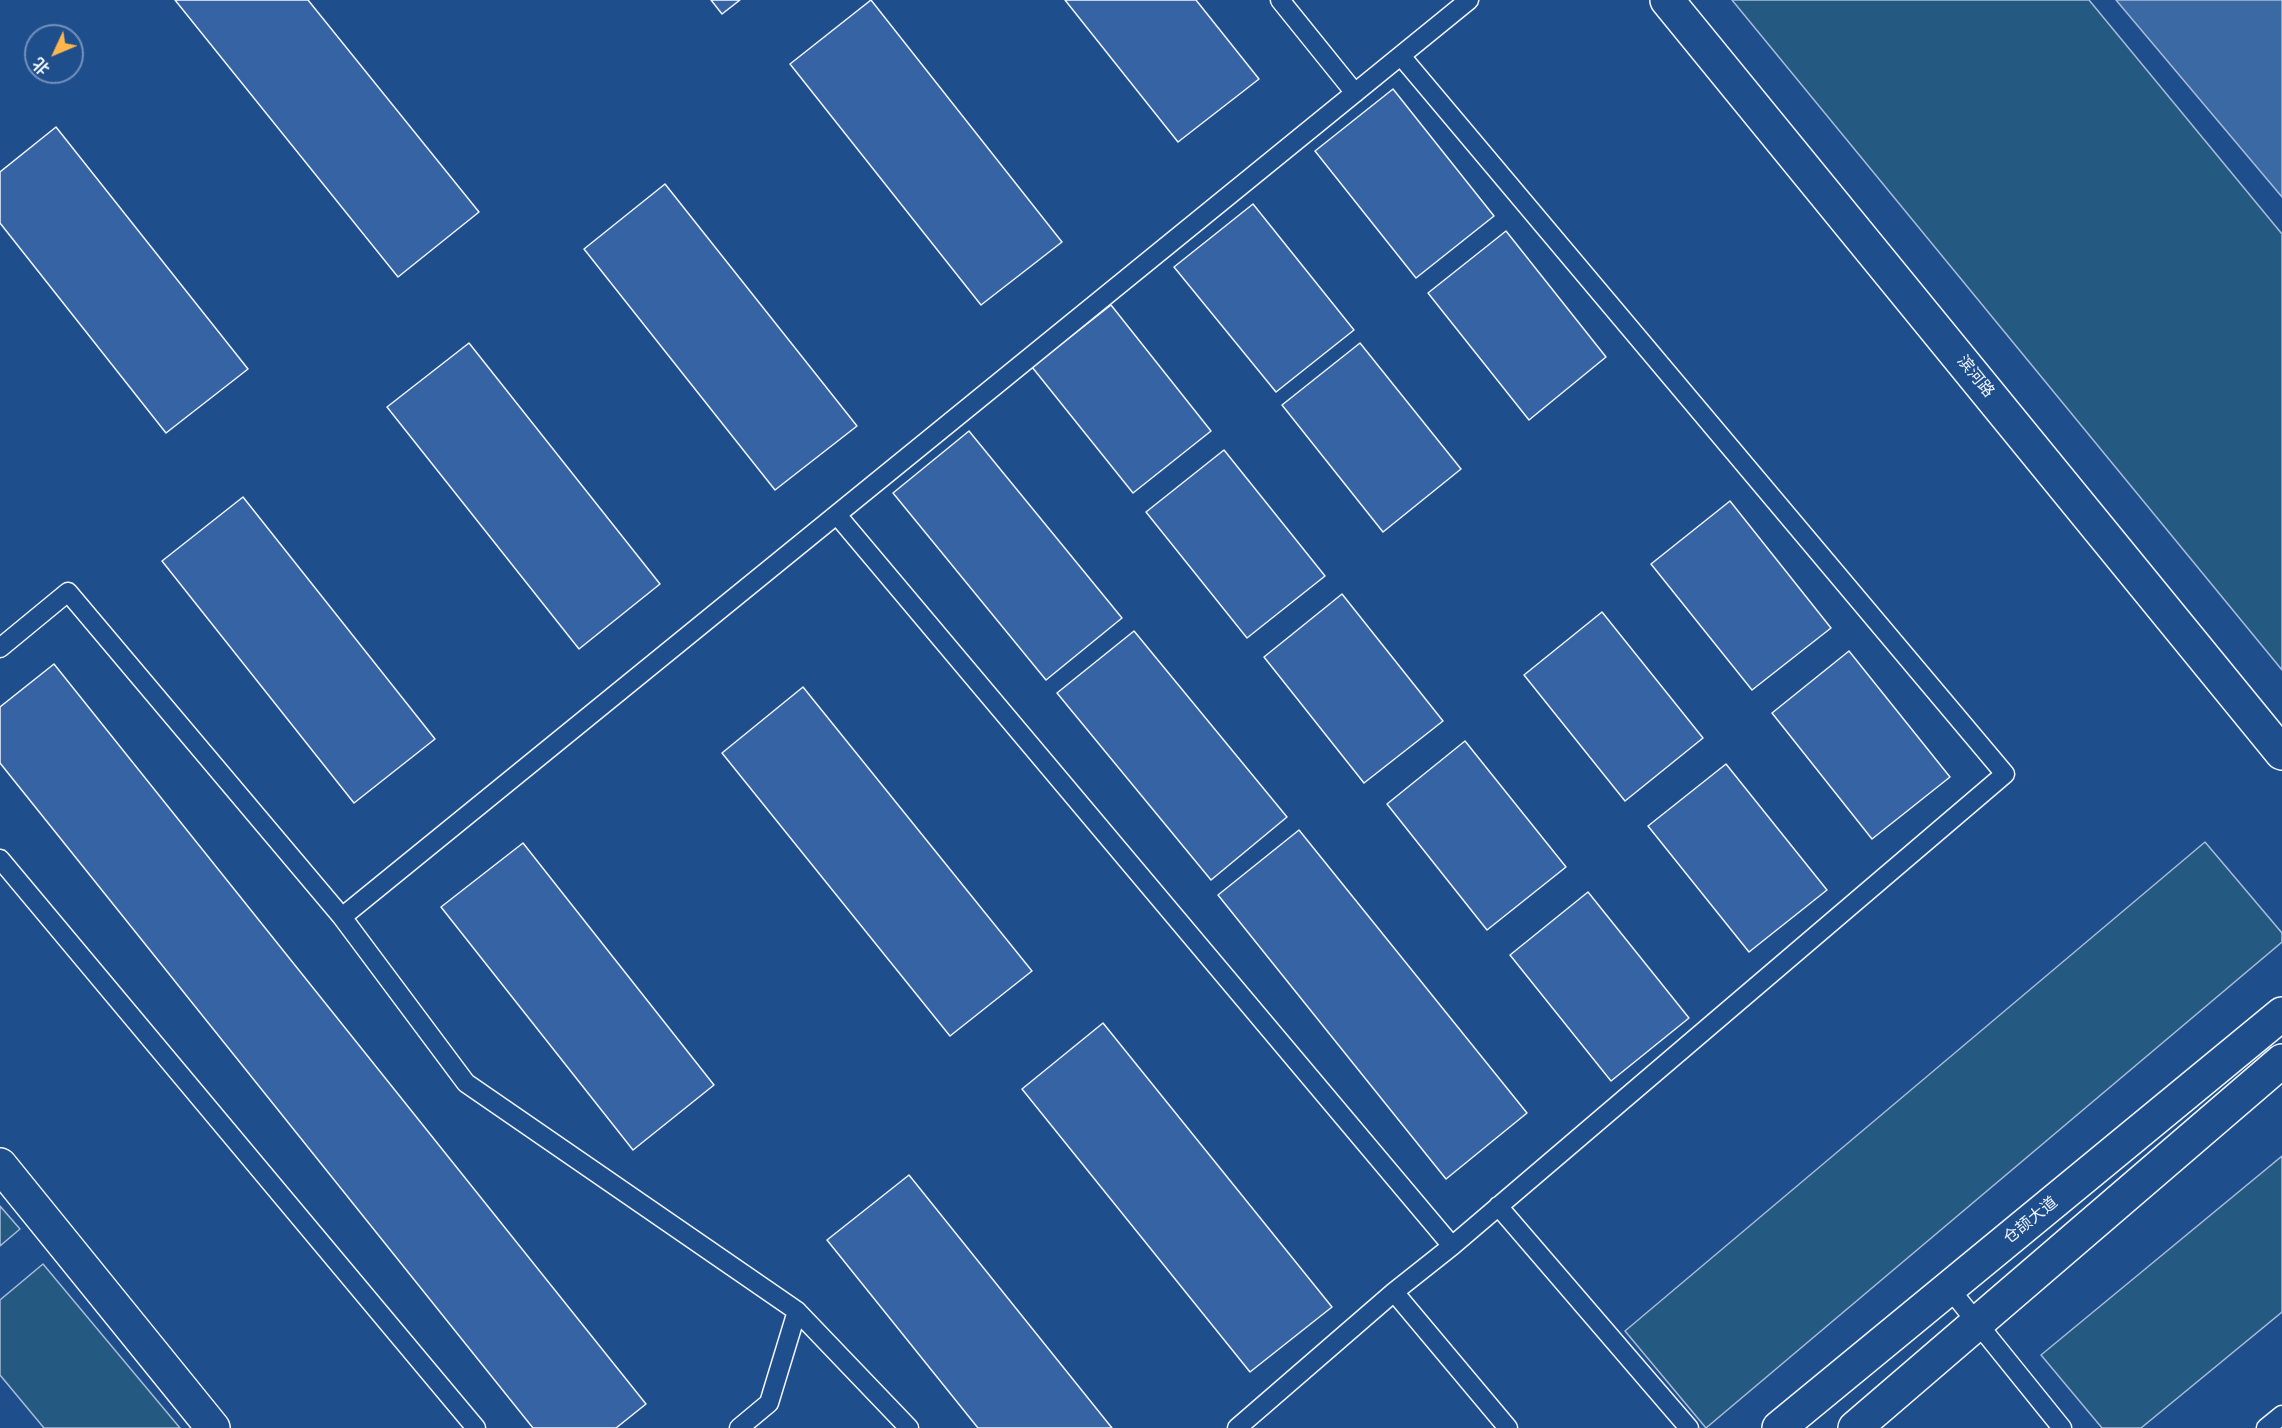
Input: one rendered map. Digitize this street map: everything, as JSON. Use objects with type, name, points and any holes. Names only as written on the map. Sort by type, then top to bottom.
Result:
[{"type":"main road","name":"滨河路","points":[[1667,0],[2282,753]]},
{"type":"main road","name":"仓颉大道","points":[[1779,1428],[2282,1014]]},
{"type":"main road","points":[[1855,1428],[2282,1061]]},
{"type":"main road","points":[[0,1165],[213,1428]]},
{"type":"lane","points":[[1280,0],[1356,93]]},
{"type":"lane","points":[[342,917],[1469,0]]},
{"type":"lane","points":[[1237,1428],[2005,774],[1401,56]]},
{"type":"lane","points":[[837,515],[1452,1246]]},
{"type":"lane","points":[[0,648],[68,592],[342,917],[466,1083],[797,1311],[909,1428]]},
{"type":"lane","points":[[0,859],[476,1428]]},
{"type":"lane","points":[[1498,1206],[1689,1428]]},
{"type":"lane","points":[[1949,1288],[2062,1428]]},
{"type":"lane","points":[[1394,1292],[1508,1428]]},
{"type":"lane","points":[[739,1428],[770,1403],[797,1311]]},
{"type":"lane","points":[[2266,1428],[2282,1415]]},
{"type":"shaded area","points":[[1732,0],[2089,0],[2282,234],[2282,670]]},
{"type":"shaded area","points":[[2116,0],[2282,0],[2282,197]]},
{"type":"shaded area","points":[[2205,842],[2282,933],[2282,942],[1706,1428],[1625,1331]]},
{"type":"shaded area","points":[[2282,1156],[2282,1312],[2141,1428],[2102,1428],[2041,1355]]},
{"type":"shaded area","points":[[0,1206],[20,1229],[0,1246]]},
{"type":"shaded area","points":[[43,1264],[180,1428],[44,1428],[0,1375],[0,1300]]},
{"type":"building","points":[[175,0],[308,0],[479,212],[398,277]]},
{"type":"building","points":[[711,0],[740,0],[722,14]]},
{"type":"building","points":[[871,0],[1062,242],[981,305],[790,64]]},
{"type":"building","points":[[1065,0],[1196,0],[1259,79],[1178,142]]},
{"type":"building","points":[[1393,89],[1494,216],[1416,278],[1315,151]]},
{"type":"building","points":[[56,127],[248,369],[166,433],[0,223],[0,172]]},
{"type":"building","points":[[665,184],[857,426],[775,490],[584,249]]},
{"type":"building","points":[[1253,204],[1354,330],[1276,392],[1174,267]]},
{"type":"building","points":[[1506,231],[1606,357],[1529,420],[1428,293]]},
{"type":"building","points":[[1111,305],[1211,431],[1133,493],[1032,367]]},
{"type":"building","points":[[469,343],[660,584],[579,649],[387,407]]},
{"type":"building","points":[[1360,343],[1461,469],[1383,532],[1282,405]]},
{"type":"building","points":[[969,431],[1122,618],[1046,680],[893,493]]},
{"type":"building","points":[[1224,450],[1325,576],[1247,638],[1146,512]]},
{"type":"building","points":[[243,497],[435,739],[354,803],[162,561]]},
{"type":"building","points":[[1730,501],[1831,628],[1752,690],[1651,564]]},
{"type":"building","points":[[1342,594],[1443,721],[1364,783],[1264,657]]},
{"type":"building","points":[[1602,612],[1703,738],[1625,801],[1524,675]]},
{"type":"building","points":[[1134,631],[1287,817],[1211,880],[1057,693]]},
{"type":"building","points":[[1849,651],[1950,777],[1872,839],[1772,713]]},
{"type":"building","points":[[54,664],[646,1404],[616,1428],[533,1428],[0,763],[0,707]]},
{"type":"building","points":[[803,687],[1032,971],[950,1036],[722,753]]},
{"type":"building","points":[[1465,741],[1566,867],[1487,930],[1387,804]]},
{"type":"building","points":[[1726,764],[1827,890],[1749,952],[1648,826]]},
{"type":"building","points":[[1299,830],[1527,1113],[1446,1179],[1218,895]]},
{"type":"building","points":[[523,843],[714,1085],[633,1150],[441,907]]},
{"type":"building","points":[[1588,892],[1689,1018],[1611,1081],[1510,955]]},
{"type":"building","points":[[1103,1023],[1332,1307],[1250,1372],[1022,1089]]},
{"type":"building","points":[[909,1175],[1112,1428],[978,1428],[827,1240]]}]
